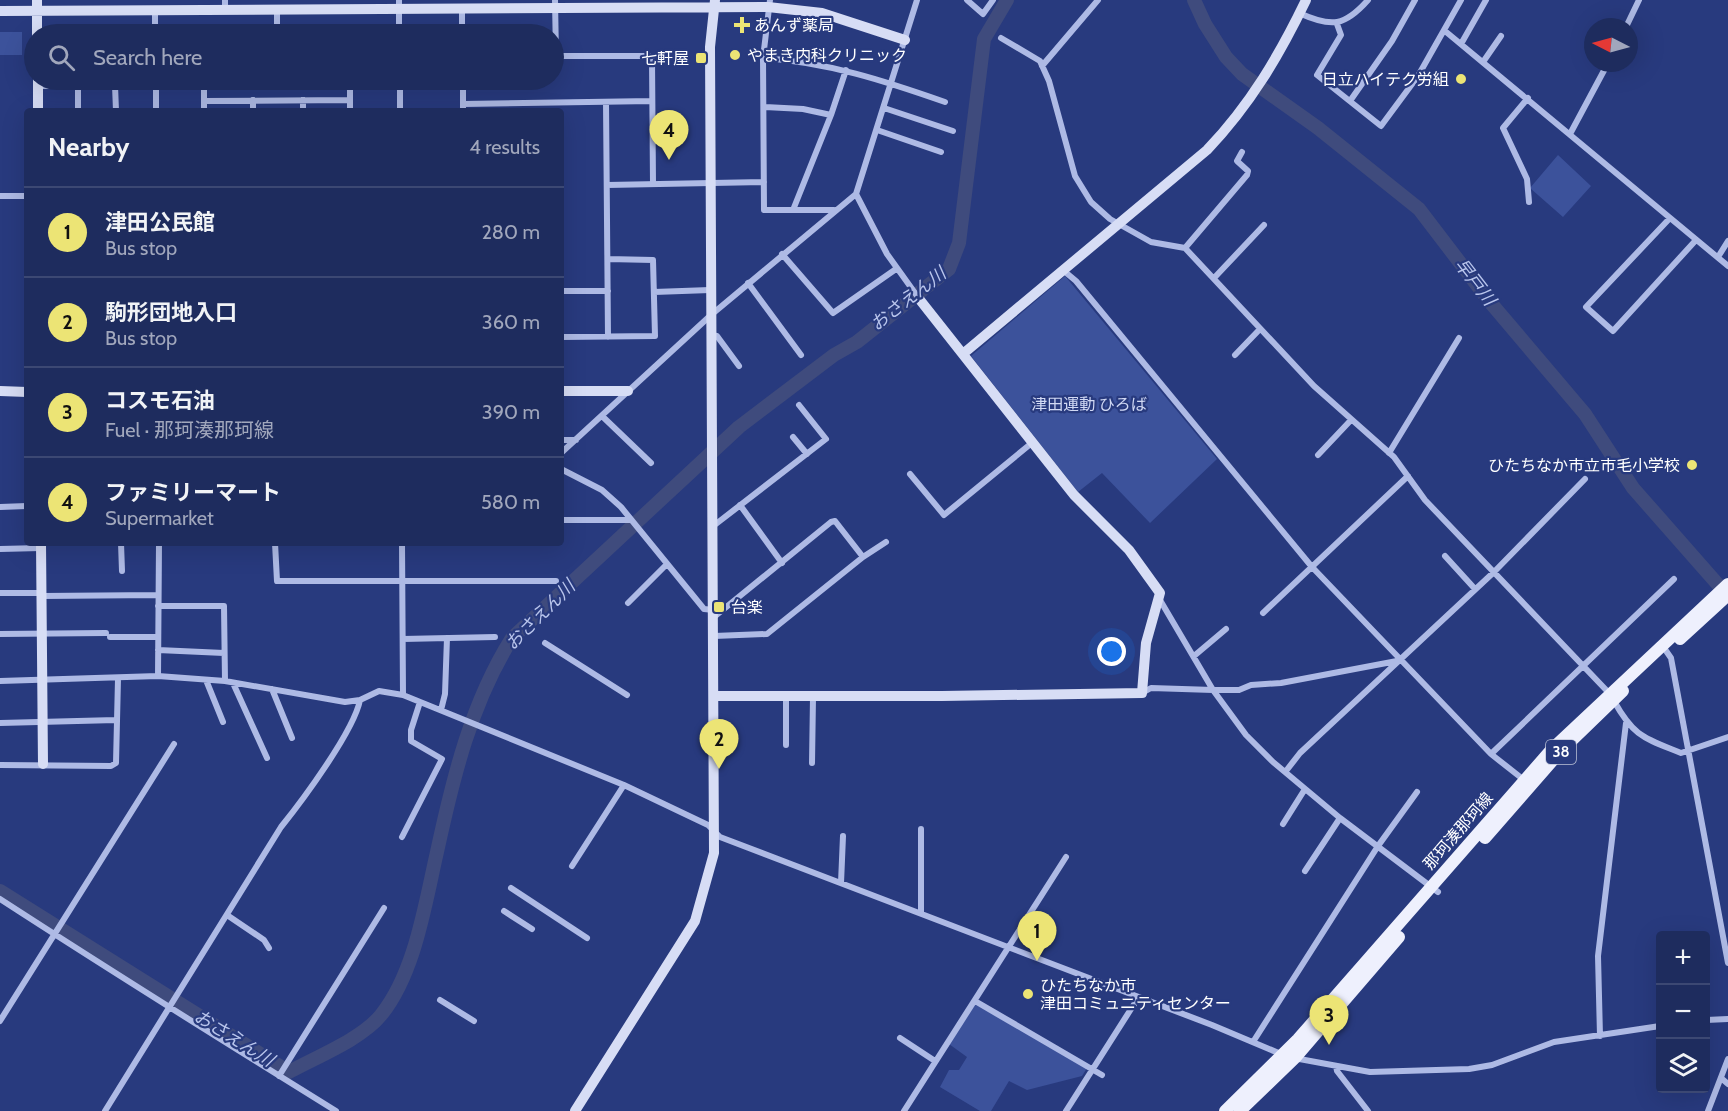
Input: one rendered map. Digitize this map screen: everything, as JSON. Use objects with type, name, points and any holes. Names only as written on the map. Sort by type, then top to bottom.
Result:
[{"type":"main road","name":"那珂湊那珂線","points":[[1435,889],[1524,780],[1611,696],[1721,598],[1728,584]]},
{"type":"main road","name":"那珂湊那珂線","points":[[1240,1111],[1435,889],[1611,696]]},
{"type":"main road","name":"那珂湊那珂線","points":[[1225,1111],[1289,1056]]},
{"type":"street","points":[[564,451],[711,315],[856,194],[892,84],[916,0]]},
{"type":"street","points":[[967,0],[983,14],[993,0]]},
{"type":"street","points":[[1042,66],[1098,0]]},
{"type":"street","points":[[964,353],[1208,150],[1248,103],[1263,81],[1306,0]]},
{"type":"street","points":[[1299,14],[1337,24],[1356,14],[1368,0]]},
{"type":"street","points":[[1350,100],[1392,41],[1415,0]]},
{"type":"street","points":[[1337,24],[1341,35],[1317,75],[1381,126],[1418,76],[1446,31],[1461,0]]},
{"type":"street","points":[[1461,44],[1486,0]]},
{"type":"street","points":[[1630,18],[1639,0]]},
{"type":"street","points":[[574,1111],[695,921],[710,873],[716,834],[710,290],[710,47],[714,3]]},
{"type":"street","points":[[0,11],[37,6],[155,10],[225,5],[277,10],[399,5],[462,9],[555,4],[769,3],[822,13],[905,40]]},
{"type":"street","points":[[769,3],[763,58],[764,210],[835,210]]},
{"type":"street","points":[[555,4],[555,24]]},
{"type":"street","points":[[399,5],[399,24]]},
{"type":"street","points":[[37,6],[37,24]]},
{"type":"street","points":[[462,9],[462,24]]},
{"type":"street","points":[[155,10],[155,24]]},
{"type":"street","points":[[277,10],[277,24]]},
{"type":"street","points":[[1446,31],[1728,266]]},
{"type":"street","points":[[1483,62],[1501,36]]},
{"type":"street","points":[[1001,38],[1040,61],[1075,176],[1091,202],[1120,225],[1151,242],[1185,248],[1260,329],[1351,420],[1389,453],[1425,500],[1583,663],[1611,696],[1626,723],[1639,736],[1681,753],[1728,737]]},
{"type":"street","points":[[564,56],[648,56],[652,60],[653,184]]},
{"type":"street","points":[[763,58],[816,63],[846,70],[945,102]]},
{"type":"street","points":[[793,210],[831,115],[846,70]]},
{"type":"street","points":[[1570,134],[1603,72]]},
{"type":"street","points":[[38,90],[38,108]]},
{"type":"street","points":[[78,90],[78,108]]},
{"type":"street","points":[[115,90],[116,108]]},
{"type":"street","points":[[156,90],[156,108]]},
{"type":"street","points":[[204,90],[204,108]]},
{"type":"street","points":[[350,90],[350,108]]},
{"type":"street","points":[[400,90],[400,108]]},
{"type":"street","points":[[463,90],[463,107],[512,103],[652,101]]},
{"type":"street","points":[[1528,98],[1503,128],[1527,179],[1529,202]]},
{"type":"street","points":[[253,100],[254,108]]},
{"type":"street","points":[[303,100],[303,108]]},
{"type":"street","points":[[204,101],[350,100]]},
{"type":"street","points":[[559,102],[559,108]]},
{"type":"street","points":[[606,102],[608,337]]},
{"type":"street","points":[[512,103],[512,108]]},
{"type":"street","points":[[765,107],[803,109],[831,115]]},
{"type":"street","points":[[884,108],[953,131]]},
{"type":"street","points":[[877,130],[941,152]]},
{"type":"street","points":[[1185,248],[1247,175],[1248,171],[1238,161],[1242,152]]},
{"type":"street","points":[[607,185],[764,182]]},
{"type":"street","points":[[856,194],[896,269],[1074,495],[1138,561],[1160,593],[1160,600],[1146,643],[1142,693]]},
{"type":"street","points":[[0,196],[24,196]]},
{"type":"street","points":[[1670,218],[1586,307],[1613,331],[1696,240]]},
{"type":"street","points":[[1215,278],[1264,225]]},
{"type":"street","points":[[1718,257],[1728,241]]},
{"type":"street","points":[[782,254],[833,314],[896,269]]},
{"type":"street","points":[[564,337],[655,336],[654,260],[608,260]]},
{"type":"street","points":[[1064,271],[1076,281],[1312,567],[1399,661],[1491,754],[1524,780]]},
{"type":"street","points":[[748,283],[801,355]]},
{"type":"street","points":[[654,292],[710,290]]},
{"type":"street","points":[[564,291],[608,291]]},
{"type":"street","points":[[1235,355],[1260,329]]},
{"type":"street","points":[[712,335],[717,336],[739,366]]},
{"type":"street","points":[[1389,453],[1459,338]]},
{"type":"street","points":[[564,391],[628,391]]},
{"type":"street","points":[[0,392],[24,392]]},
{"type":"street","points":[[712,527],[826,439],[799,405]]},
{"type":"street","points":[[602,416],[651,463]]},
{"type":"street","points":[[1318,455],[1351,420]]},
{"type":"street","points":[[793,437],[807,454]]},
{"type":"street","points":[[564,440],[577,440]]},
{"type":"street","points":[[910,474],[944,514],[1033,442]]},
{"type":"street","points":[[564,471],[602,490],[638,528],[704,609],[714,614]]},
{"type":"street","points":[[1263,613],[1408,476]]},
{"type":"street","points":[[1286,771],[1300,753],[1494,572],[1585,479]]},
{"type":"street","points":[[0,507],[24,506]]},
{"type":"street","points":[[740,506],[782,563]]},
{"type":"street","points":[[564,520],[631,520]]},
{"type":"street","points":[[714,614],[782,563],[831,522],[835,521],[862,557]]},
{"type":"street","points":[[714,636],[767,634],[862,557],[886,542]]},
{"type":"street","points":[[0,549],[41,546],[43,764]]},
{"type":"street","points":[[122,546],[122,572]]},
{"type":"street","points":[[158,676],[159,546]]},
{"type":"street","points":[[275,546],[277,581],[556,581]]},
{"type":"street","points":[[402,546],[403,695]]},
{"type":"street","points":[[1445,556],[1475,589]]},
{"type":"street","points":[[628,603],[667,564]]},
{"type":"street","points":[[1491,754],[1583,663],[1674,579]]},
{"type":"street","points":[[0,593],[158,595]]},
{"type":"street","points":[[1160,600],[1213,690],[1246,735],[1340,818],[1435,889]]},
{"type":"street","points":[[158,606],[224,606],[224,653],[229,682],[267,758]]},
{"type":"street","points":[[1194,657],[1226,629]]},
{"type":"street","points":[[0,634],[158,637]]},
{"type":"street","points":[[403,639],[495,637]]},
{"type":"street","points":[[441,710],[446,694],[447,638]]},
{"type":"street","points":[[545,643],[627,695]]},
{"type":"street","points":[[1665,647],[1688,752],[1728,963]]},
{"type":"street","points":[[158,650],[224,653]]},
{"type":"street","points":[[715,696],[1142,693],[1151,688],[1239,690],[1399,661]]},
{"type":"street","points":[[0,681],[118,680],[158,676],[229,682],[345,702],[360,700],[379,691],[403,695],[624,785],[708,825],[716,834],[1289,1056],[1336,1066],[1370,1072],[1469,1069],[1492,1065],[1554,1042],[1656,1027]]},
{"type":"street","points":[[0,765],[111,765],[116,763],[118,680]]},
{"type":"street","points":[[206,680],[223,722]]},
{"type":"street","points":[[272,689],[292,738]]},
{"type":"street","points":[[786,697],[786,745]]},
{"type":"street","points":[[812,763],[813,697]]},
{"type":"street","points":[[105,1111],[281,827],[306,796],[358,709],[360,700]]},
{"type":"street","points":[[402,837],[442,759],[411,741],[411,730],[420,702]]},
{"type":"street","points":[[0,723],[116,720]]},
{"type":"street","points":[[1600,1035],[1598,956],[1626,723]]},
{"type":"street","points":[[0,1021],[174,744]]},
{"type":"street","points":[[572,866],[624,785]]},
{"type":"street","points":[[1283,824],[1305,789]]},
{"type":"street","points":[[1253,1042],[1378,846],[1417,792]]},
{"type":"street","points":[[1305,871],[1340,818]]},
{"type":"street","points":[[921,829],[921,912]]},
{"type":"street","points":[[842,883],[843,836]]},
{"type":"street","points":[[904,1111],[975,1001],[1006,947],[1066,857]]},
{"type":"street","points":[[511,888],[587,938]]},
{"type":"street","points":[[0,899],[133,986],[171,1006],[336,1111]]},
{"type":"street","points":[[279,1076],[384,908]]},
{"type":"street","points":[[504,911],[532,929]]},
{"type":"street","points":[[227,915],[264,940],[269,948]]},
{"type":"street","points":[[1066,1111],[1138,998]]},
{"type":"street","points":[[440,1000],[474,1022]]},
{"type":"street","points":[[975,1001],[1102,1075]]},
{"type":"street","points":[[1710,1020],[1728,1019]]},
{"type":"street","points":[[900,1038],[935,1061]]},
{"type":"street","points":[[1708,1111],[1728,1059]]},
{"type":"street","points":[[1336,1066],[1337,1071],[1368,1111]]},
{"type":"street","points":[[1721,1078],[1728,1084]]},
{"type":"green space","points":[[0,32],[22,32],[22,55],[0,55]]},
{"type":"green space","points":[[1558,155],[1591,186],[1563,217],[1530,188]]},
{"type":"green space","name":"津田運動 ひろば","points":[[1065,276],[1217,459],[1150,523],[1102,473],[1078,492],[971,356]]},
{"type":"green space","points":[[973,1003],[1087,1068],[1082,1076],[1027,1090],[1009,1081],[991,1111],[980,1111],[940,1087],[949,1070],[959,1070],[967,1057],[949,1044]]},
{"type":"waterway","name":"おさえん川","points":[[0,891],[289,1072],[351,1040],[373,1024],[393,998],[410,959],[465,742],[485,688],[512,638],[739,427],[834,355],[857,342],[949,269],[959,243],[984,39],[1007,0]]},
{"type":"waterway","name":"早戸川","points":[[1194,0],[1205,24],[1226,57],[1242,74],[1318,128],[1419,209],[1490,302],[1585,414],[1633,488],[1728,596]]},
{"type":"place","name":"あんず薬局","points":[[742,25]]},
{"type":"place","name":"やまき内科クリニック","points":[[735,55]]},
{"type":"place","name":"七軒屋","points":[[701,58]]},
{"type":"place","name":"日立ハイテク労組","points":[[1461,79]]},
{"type":"place","name":"ファミリーマート","points":[[669,160]]},
{"type":"place","name":"ひたちなか市立市毛小学校","points":[[1692,465]]},
{"type":"place","name":"台楽","points":[[719,607]]},
{"type":"place","name":"駒形団地入口","points":[[719,769]]},
{"type":"place","name":"津田公民館","points":[[1037,961]]},
{"type":"place","name":"ひたちなか市 津田コミュニティセンター","points":[[1028,994]]},
{"type":"place","name":"コスモ石油","points":[[1329,1045]]}]
